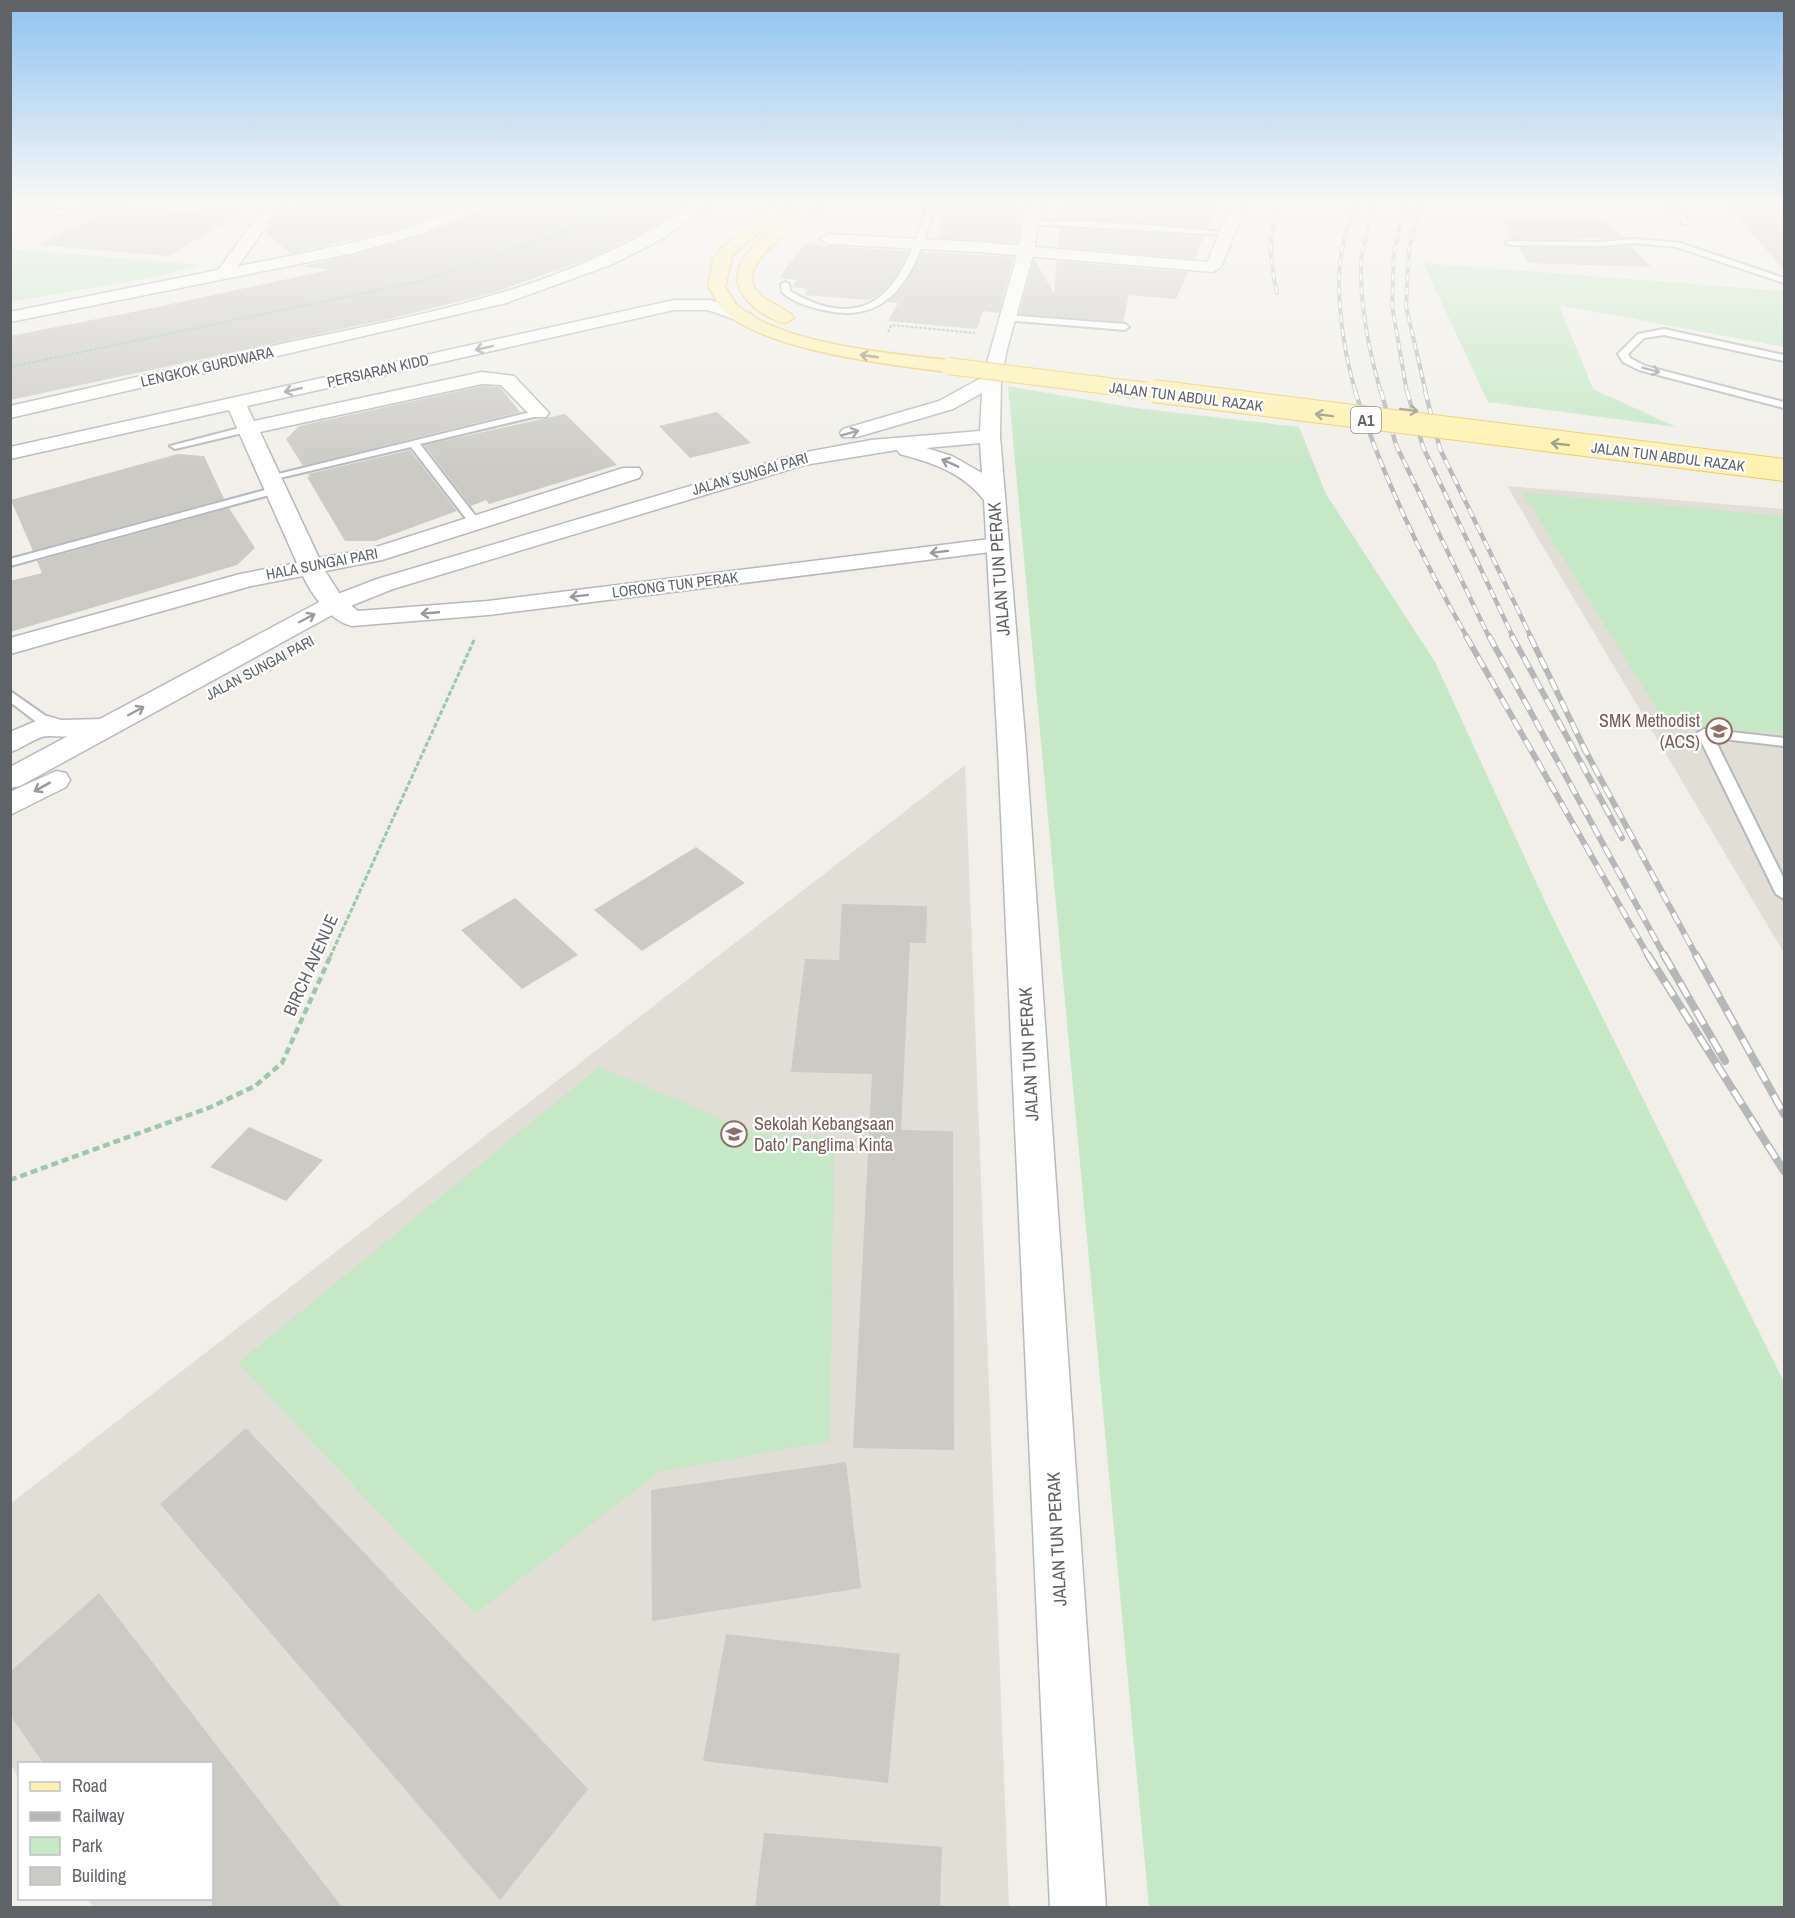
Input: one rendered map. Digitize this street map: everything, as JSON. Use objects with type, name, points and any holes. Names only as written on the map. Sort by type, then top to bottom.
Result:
[{"type":"main road","name":"JALAN TUN ABDUL RAZAK","points":[[721,295],[729,306],[745,318],[786,337],[820,347],[1785,455]]},
{"type":"main road","name":"JALAN TUN ABDUL RAZAK","points":[[752,295],[779,315],[823,333],[952,360],[1785,470]]},
{"type":"street","points":[[10,317],[122,295]]},
{"type":"street","name":"LENGKOK GURDWARA","points":[[10,412],[424,319],[515,295]]},
{"type":"street","name":"JALAN TUN PERAK","points":[[1014,295],[992,380],[990,436],[1012,749],[1078,1908]]},
{"type":"street","name":"PERSIARAN KIDD","points":[[10,453],[674,305],[710,305],[745,318]]},
{"type":"street","points":[[247,429],[482,378],[507,380],[539,414]]},
{"type":"street","points":[[758,473],[819,441],[946,405],[992,380]]},
{"type":"street","points":[[236,403],[309,567],[343,612]]},
{"type":"street","name":"JALAN SUNGAI PARI","points":[[10,779],[105,727],[343,612],[404,592],[517,544],[812,457],[871,446],[990,436]]},
{"type":"street","points":[[871,446],[914,452],[942,459],[966,470],[983,483],[994,499]]},
{"type":"street","name":"HALA SUNGAI PARI","points":[[10,646],[248,579],[374,555],[631,473]]},
{"type":"street","name":"LORONG TUN PERAK","points":[[343,612],[488,608],[998,545]]},
{"type":"street","name":"JALAN SUNGAI PARI","points":[[10,805],[343,612]]},
{"type":"street","points":[[10,743],[48,724],[56,729],[105,727]]},
{"type":"lane","points":[[791,295],[812,306],[851,311],[874,306],[888,295]]},
{"type":"lane","points":[[1005,326],[1125,327]]},
{"type":"lane","points":[[1785,358],[1664,332],[1641,336],[1623,354],[1626,360],[1642,368],[1785,405]]},
{"type":"lane","points":[[10,563],[414,443],[539,414]]},
{"type":"lane","points":[[175,446],[247,429]]},
{"type":"lane","points":[[414,443],[475,523]]},
{"type":"lane","points":[[10,696],[48,724]]},
{"type":"lane","points":[[1785,742],[1704,733],[1785,894]]},
{"type":"path","points":[[10,367],[356,295]]},
{"type":"path","points":[[891,325],[1005,326]]},
{"type":"path","name":"BIRCH AVENUE","points":[[10,1180],[211,1107],[255,1086],[282,1063],[488,608]]},
{"type":"shaded area","name":"SMK Methodist (ACS)","points":[[1507,486],[1784,509],[1784,953]]},
{"type":"shaded area","name":"Sekolah Kebangsaan Dato' Panglima Kinta","points":[[965,765],[1009,1907],[93,1907],[89,1900],[213,1900],[213,1762],[18,1762],[18,1777],[10,1763],[10,1504]]},
{"type":"green space","points":[[11,295],[54,295],[11,302]]},
{"type":"green space","points":[[1438,295],[1784,295],[1784,347],[1559,305],[1593,389],[1676,427],[1488,402]]},
{"type":"green space","points":[[1008,386],[1135,408],[1299,427],[1326,494],[1435,662],[1548,908],[1784,1382],[1784,1907],[1149,1907]]},
{"type":"green space","name":"SMK Methodist (ACS)","points":[[1523,493],[1784,516],[1784,734],[1666,724]]},
{"type":"green space","points":[[599,1067],[756,1133],[834,1137],[830,1441],[659,1472],[475,1614],[238,1363]]},
{"type":"building","points":[[215,295],[487,295],[389,319],[10,400],[10,336]]},
{"type":"building","points":[[804,295],[878,295],[869,300]]},
{"type":"building","points":[[895,295],[1004,295],[999,313],[983,311],[977,329],[888,321],[898,303],[887,302]]},
{"type":"building","points":[[1024,295],[1178,295],[1176,299],[1129,295],[1123,322],[1019,314]]},
{"type":"building","points":[[482,386],[500,387],[520,412],[303,466],[286,439],[299,426]]},
{"type":"building","points":[[717,412],[751,443],[690,458],[659,426]]},
{"type":"building","points":[[565,414],[617,465],[489,504],[486,500],[471,506],[424,445]]},
{"type":"building","points":[[410,450],[457,511],[375,541],[345,541],[307,477],[310,477],[308,474]]},
{"type":"building","points":[[178,454],[204,456],[224,499],[33,551],[11,500]]},
{"type":"building","points":[[229,508],[255,548],[237,565],[10,632],[10,581],[42,573],[37,561]]},
{"type":"building","points":[[696,847],[745,883],[642,951],[594,910]]},
{"type":"building","points":[[515,898],[578,955],[522,989],[461,930]]},
{"type":"building","points":[[842,904],[927,906],[926,943],[910,943],[901,1130],[953,1131],[954,1450],[853,1448],[872,1074],[791,1072],[805,959],[839,960]]},
{"type":"building","points":[[249,1127],[323,1160],[286,1201],[210,1167]]},
{"type":"building","points":[[246,1428],[588,1789],[500,1900],[160,1504]]},
{"type":"building","points":[[846,1462],[861,1588],[652,1621],[651,1490]]},
{"type":"building","points":[[99,1593],[343,1908],[212,1908],[213,1762],[43,1762],[10,1715],[10,1672]]},
{"type":"building","points":[[726,1634],[900,1654],[888,1783],[703,1761]]},
{"type":"building","points":[[764,1833],[942,1847],[940,1908],[755,1908]]},
{"type":"railway","points":[[1339,295],[1344,343],[1356,393]]},
{"type":"railway","points":[[1362,295],[1366,329],[1381,393]]},
{"type":"railway","points":[[1392,295],[1392,305],[1407,393]]},
{"type":"railway","points":[[1407,295],[1406,306],[1426,393]]},
{"type":"railway","points":[[1355,391],[1391,487],[1434,578],[1467,637]]},
{"type":"railway","points":[[1381,391],[1396,445],[1489,637]]},
{"type":"railway","points":[[1407,391],[1423,447],[1513,637]]},
{"type":"railway","points":[[1425,391],[1440,449],[1531,637]]},
{"type":"railway","points":[[1466,636],[1649,957]]},
{"type":"railway","points":[[1489,636],[1665,957]]},
{"type":"railway","points":[[1512,636],[1622,838]]},
{"type":"railway","points":[[1530,636],[1585,750],[1697,957]]},
{"type":"railway","points":[[1648,955],[1784,1171]]},
{"type":"railway","points":[[1664,955],[1725,1061]]},
{"type":"railway","points":[[1696,955],[1784,1114]]},
{"type":"place","name":"SMK Methodist (ACS)","points":[[1719,731]]},
{"type":"place","name":"Sekolah Kebangsaan Dato' Panglima Kinta","points":[[734,1134]]}]
